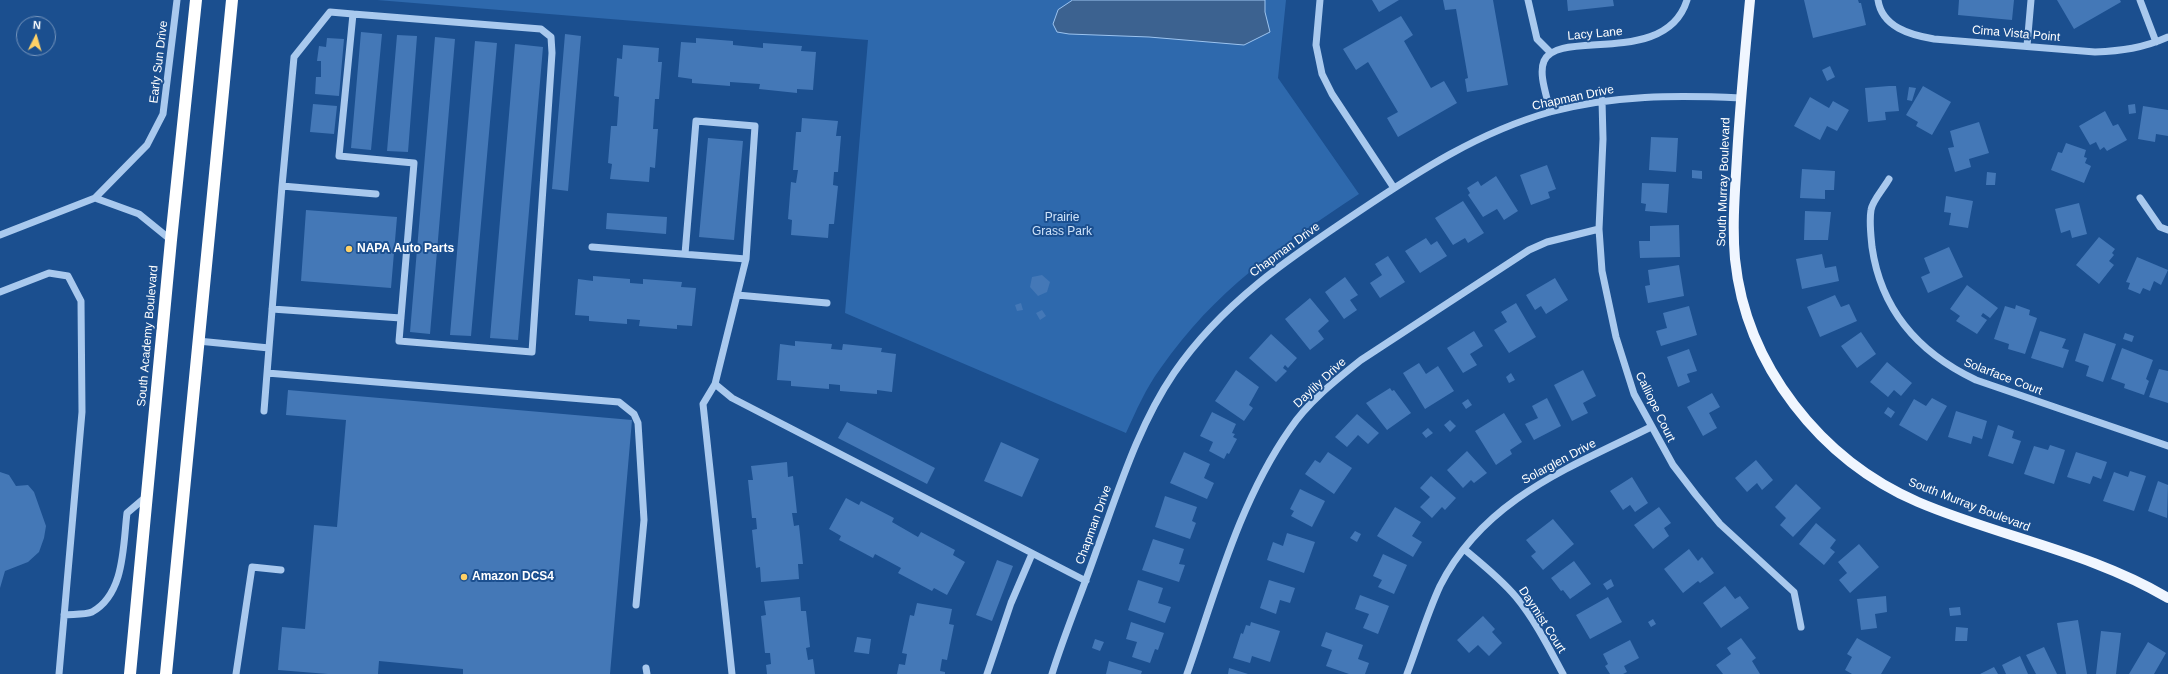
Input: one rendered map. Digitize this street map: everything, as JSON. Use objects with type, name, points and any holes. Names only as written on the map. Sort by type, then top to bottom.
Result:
[{"type":"highway","name":"South Academy Boulevard","points":[[130,674],[171,240],[196,0]]},
{"type":"highway","points":[[166,674],[232,0]]},
{"type":"main road","name":"South Murray Boulevard","points":[[1750,0],[1741,98],[1735,192],[1735,260],[1751,327],[1763,354],[1798,411],[1823,438],[1851,463],[1881,483],[1918,502],[1984,527],[2104,567],[2137,581],[2168,598]]},
{"type":"street","name":"Early Sun Drive","points":[[0,235],[96,198],[147,146],[163,114],[177,0]]},
{"type":"street","points":[[1320,0],[1316,45],[1322,74],[1332,94],[1394,188]]},
{"type":"street","points":[[1528,0],[1537,39],[1550,52],[1544,60],[1542,69],[1550,112]]},
{"type":"street","name":"Lacy Lane","points":[[1550,52],[1562,48],[1619,43],[1649,37],[1661,32],[1672,24],[1682,13],[1687,0]]},
{"type":"street","name":"Cima Vista Point","points":[[1878,0],[1883,16],[1892,24],[1916,36],[2027,46],[2118,51],[2156,42],[2168,37]]},
{"type":"street","points":[[2027,46],[2031,0]]},
{"type":"street","points":[[2140,0],[2156,42]]},
{"type":"street","points":[[264,411],[294,57],[330,12],[541,29],[551,36],[552,53],[532,352],[399,341],[414,163],[339,156],[353,14]]},
{"type":"street","name":"Chapman Drive","points":[[1052,674],[1142,430],[1157,400],[1189,354],[1238,299],[1263,278],[1394,188],[1471,142],[1502,128],[1550,112],[1602,100],[1694,95],[1741,98]]},
{"type":"street","name":"Calliope Court","points":[[1602,100],[1604,139],[1599,229],[1602,271],[1616,337],[1634,394],[1673,465],[1720,524],[1794,592],[1801,627]]},
{"type":"street","points":[[684,254],[696,121],[755,126],[746,259],[714,384],[703,404],[732,674]]},
{"type":"street","name":"Solarface Court","points":[[1889,179],[1871,209],[1871,239],[1875,265],[1884,291],[1896,315],[1917,340],[1932,354],[1956,371],[1976,380],[2168,446]]},
{"type":"street","points":[[282,186],[376,194]]},
{"type":"street","points":[[96,198],[139,214],[171,240]]},
{"type":"street","points":[[2140,198],[2160,226],[2168,230]]},
{"type":"street","name":"Daylily Drive","points":[[1187,674],[1248,503],[1274,453],[1290,428],[1305,411],[1340,376],[1361,360],[1507,264],[1547,242],[1599,229]]},
{"type":"street","points":[[592,247],[746,259]]},
{"type":"street","points":[[0,292],[49,273],[68,276],[81,301],[82,412],[59,674]]},
{"type":"street","points":[[737,295],[827,303]]},
{"type":"street","points":[[272,309],[401,318]]},
{"type":"street","points":[[198,341],[269,348]]},
{"type":"street","points":[[267,373],[619,402],[634,414],[638,423],[644,520],[636,605]]},
{"type":"street","points":[[714,384],[732,398],[1086,581]]},
{"type":"street","name":"Solarglen Drive","points":[[1407,674],[1441,586],[1464,549],[1502,509],[1540,482],[1651,427]]},
{"type":"street","points":[[64,615],[91,612],[106,600],[119,574],[127,513],[147,496]]},
{"type":"street","name":"Daymist Court","points":[[1464,549],[1501,581],[1516,598],[1545,640],[1563,674]]},
{"type":"street","points":[[986,674],[1011,603],[1032,554]]},
{"type":"street","points":[[236,674],[252,567],[281,570]]},
{"type":"green space","name":"Prairie Grass Park","points":[[377,0],[1286,0],[1278,78],[1359,194],[1302,232],[1250,271],[1203,315],[1181,341],[1155,376],[1126,433],[845,313],[868,40]]},
{"type":"shaded area","points":[[1073,0],[1265,0],[1265,12],[1270,32],[1244,45],[1149,37],[1069,34],[1057,32],[1053,24],[1058,10]]},
{"type":"building","points":[[1372,0],[1399,0],[1379,12]]},
{"type":"building","points":[[1443,0],[1493,0],[1508,85],[1467,92],[1465,79],[1468,78],[1456,9],[1445,10]]},
{"type":"building","points":[[1567,0],[1613,0],[1614,6],[1568,11]]},
{"type":"building","points":[[1804,0],[1858,0],[1859,3],[1861,3],[1866,25],[1813,38]]},
{"type":"building","points":[[1959,0],[2014,0],[2012,20],[1958,15]]},
{"type":"building","points":[[2057,0],[2120,0],[2121,2],[2074,29]]},
{"type":"building","points":[[1401,16],[1413,35],[1404,41],[1431,88],[1444,81],[1457,103],[1398,137],[1387,118],[1398,112],[1368,62],[1356,70],[1343,49]]},
{"type":"building","points":[[361,32],[382,34],[371,150],[351,148]]},
{"type":"building","points":[[565,34],[581,36],[568,191],[552,189]]},
{"type":"building","points":[[397,35],[417,36],[408,152],[387,151]]},
{"type":"building","points":[[435,37],[455,39],[430,334],[410,332]]},
{"type":"building","points":[[327,38],[344,39],[339,96],[315,94],[316,77],[321,77],[321,61],[317,61],[319,46],[326,47]]},
{"type":"building","points":[[696,38],[733,41],[733,45],[763,48],[763,43],[802,46],[801,51],[816,52],[813,90],[797,89],[797,93],[759,89],[760,84],[730,82],[730,86],[692,83],[692,79],[678,77],[681,42],[696,43]]},
{"type":"building","points":[[475,41],[497,43],[471,336],[450,335]]},
{"type":"building","points":[[515,44],[543,47],[518,340],[490,338]]},
{"type":"building","points":[[623,45],[659,48],[658,62],[662,62],[659,99],[655,99],[653,129],[658,129],[655,168],[650,167],[649,182],[610,179],[612,164],[608,163],[611,126],[617,126],[619,97],[614,96],[617,58],[622,59]]},
{"type":"building","points":[[1830,66],[1835,77],[1827,81],[1822,70]]},
{"type":"building","points":[[1896,86],[1899,111],[1885,112],[1886,120],[1868,122],[1865,88]]},
{"type":"building","points":[[1923,86],[1951,102],[1932,135],[1916,126],[1918,122],[1906,115]]},
{"type":"building","points":[[1909,87],[1916,88],[1912,101],[1907,100]]},
{"type":"building","points":[[1810,97],[1829,108],[1833,101],[1849,110],[1837,131],[1827,126],[1820,140],[1794,126]]},
{"type":"building","points":[[313,104],[337,106],[334,134],[310,132]]},
{"type":"building","points":[[2135,104],[2136,113],[2129,114],[2128,105]]},
{"type":"building","points":[[2143,106],[2168,110],[2168,136],[2156,134],[2155,142],[2138,139]]},
{"type":"building","points":[[2105,111],[2113,126],[2118,124],[2127,140],[2107,151],[2104,147],[2100,150],[2096,142],[2090,145],[2079,126]]},
{"type":"building","points":[[802,118],[838,121],[836,136],[841,136],[838,172],[834,172],[833,185],[838,186],[834,224],[829,224],[828,238],[791,235],[792,220],[788,219],[791,182],[796,183],[798,170],[793,170],[796,132],[801,132]]},
{"type":"building","points":[[1979,122],[1989,153],[1969,159],[1971,167],[1955,172],[1948,148],[1954,147],[1950,131]]},
{"type":"building","points":[[1651,137],[1678,138],[1676,172],[1649,170]]},
{"type":"building","points":[[708,138],[743,141],[734,240],[699,237]]},
{"type":"building","points":[[2066,143],[2086,150],[2084,157],[2087,158],[2085,163],[2091,166],[2084,183],[2051,170],[2058,152],[2062,153]]},
{"type":"building","points":[[1547,165],[1556,189],[1548,192],[1550,198],[1531,205],[1520,175]]},
{"type":"building","points":[[1802,169],[1835,171],[1834,190],[1825,190],[1825,199],[1800,198]]},
{"type":"building","points":[[1692,170],[1702,171],[1702,179],[1692,178]]},
{"type":"building","points":[[1987,172],[1996,173],[1995,185],[1986,185]]},
{"type":"building","points":[[1496,176],[1518,211],[1504,220],[1497,209],[1483,217],[1468,195],[1470,193],[1467,188],[1478,181],[1481,186]]},
{"type":"building","points":[[1642,183],[1669,184],[1667,213],[1645,211],[1646,204],[1641,203]]},
{"type":"building","points":[[1946,196],[1973,201],[1968,228],[1949,225],[1951,213],[1944,212]]},
{"type":"building","points":[[1463,201],[1484,233],[1468,243],[1465,238],[1453,245],[1435,218]]},
{"type":"building","points":[[2079,203],[2087,234],[2072,238],[2070,230],[2061,233],[2055,209]]},
{"type":"building","name":"NAPA Auto Parts","points":[[306,210],[397,217],[391,288],[301,281]]},
{"type":"building","points":[[1805,211],[1831,212],[1828,240],[1804,240]]},
{"type":"building","points":[[607,213],[667,217],[666,234],[606,229]]},
{"type":"building","points":[[1679,225],[1680,257],[1640,258],[1639,241],[1650,241],[1650,226]]},
{"type":"building","points":[[2099,237],[2115,249],[2112,253],[2114,255],[2109,261],[2114,265],[2099,284],[2076,265]]},
{"type":"building","points":[[1426,238],[1431,245],[1437,241],[1447,256],[1420,273],[1405,251]]},
{"type":"building","points":[[1949,247],[1963,277],[1928,293],[1921,277],[1930,273],[1924,258]]},
{"type":"building","points":[[1822,254],[1825,268],[1836,266],[1839,281],[1802,289],[1796,259]]},
{"type":"building","points":[[1388,256],[1405,282],[1380,298],[1370,283],[1382,275],[1375,264]]},
{"type":"building","points":[[2137,257],[2168,270],[2161,285],[2154,281],[2150,291],[2143,288],[2140,294],[2128,289],[2130,283],[2126,282]]},
{"type":"building","points":[[1679,265],[1684,296],[1648,303],[1645,286],[1650,285],[1648,270]]},
{"type":"building","points":[[1042,275],[1050,282],[1047,292],[1038,296],[1030,287],[1032,277]]},
{"type":"building","points":[[593,276],[630,279],[630,283],[643,284],[643,279],[682,282],[681,287],[696,288],[692,326],[677,325],[677,329],[639,326],[640,320],[627,319],[627,324],[589,321],[589,316],[575,315],[578,279],[593,281]]},
{"type":"building","points":[[1345,277],[1358,295],[1350,300],[1357,310],[1344,319],[1325,292]]},
{"type":"building","points":[[1555,278],[1568,300],[1546,314],[1541,306],[1535,310],[1526,295]]},
{"type":"building","points":[[1967,285],[1998,308],[1990,318],[1983,313],[1981,316],[1987,320],[1977,334],[1956,321],[1960,316],[1950,309]]},
{"type":"building","points":[[1835,295],[1841,307],[1849,304],[1857,321],[1820,337],[1807,307]]},
{"type":"building","points":[[1310,298],[1329,321],[1318,331],[1324,339],[1310,350],[1285,319]]},
{"type":"building","points":[[1021,303],[1023,310],[1017,311],[1015,305]]},
{"type":"building","points":[[1516,303],[1536,337],[1509,353],[1494,330],[1507,322],[1501,312]]},
{"type":"building","points":[[2016,305],[2030,310],[2029,315],[2037,318],[2025,354],[2008,349],[2009,344],[1994,339],[2005,306],[2015,309]]},
{"type":"building","points":[[1689,306],[1697,335],[1661,346],[1656,331],[1667,328],[1663,313]]},
{"type":"building","points":[[1042,310],[1046,316],[1040,320],[1036,313]]},
{"type":"building","points":[[1474,331],[1483,346],[1470,354],[1477,365],[1463,373],[1447,348]]},
{"type":"building","points":[[2040,331],[2066,339],[2062,348],[2069,350],[2063,368],[2031,358]]},
{"type":"building","points":[[1861,332],[1876,354],[1857,368],[1841,346]]},
{"type":"building","points":[[2084,333],[2116,344],[2103,382],[2086,376],[2089,366],[2075,361]]},
{"type":"building","points":[[2125,333],[2134,336],[2132,342],[2123,339]]},
{"type":"building","points":[[1271,334],[1297,358],[1288,368],[1285,365],[1283,368],[1287,371],[1276,382],[1249,358]]},
{"type":"building","points":[[795,341],[832,344],[831,349],[842,350],[843,344],[882,348],[881,352],[896,354],[892,392],[877,390],[877,394],[840,391],[840,385],[829,384],[829,389],[791,386],[791,381],[777,380],[780,344],[795,346]]},
{"type":"building","points":[[2122,348],[2153,360],[2146,379],[2149,381],[2144,395],[2124,388],[2125,384],[2111,379]]},
{"type":"building","points":[[1689,349],[1697,371],[1687,374],[1690,382],[1678,387],[1667,357]]},
{"type":"building","points":[[1887,362],[1912,383],[1901,396],[1894,390],[1888,397],[1870,382]]},
{"type":"building","points":[[1419,363],[1426,374],[1438,366],[1454,391],[1425,409],[1403,373]]},
{"type":"building","points":[[2159,369],[2168,371],[2168,403],[2149,397]]},
{"type":"building","points":[[1236,370],[1259,387],[1249,405],[1253,408],[1244,421],[1215,401]]},
{"type":"building","points":[[1583,370],[1596,396],[1583,403],[1588,413],[1572,421],[1554,385]]},
{"type":"building","points":[[1511,373],[1515,380],[1509,383],[1506,377]]},
{"type":"building","points":[[1390,388],[1392,391],[1394,390],[1411,413],[1387,430],[1366,403]]},
{"type":"building","name":"Amazon DCS4","points":[[288,390],[632,420],[610,674],[463,674],[463,669],[379,661],[378,674],[328,674],[278,670],[282,627],[305,629],[314,525],[337,527],[346,420],[286,415]]},
{"type":"building","points":[[1712,393],[1720,407],[1709,413],[1717,428],[1703,436],[1687,407]]},
{"type":"building","points":[[1547,398],[1561,426],[1534,440],[1525,424],[1538,418],[1532,406]]},
{"type":"building","points":[[1932,398],[1947,406],[1927,441],[1899,425],[1914,399],[1926,406]]},
{"type":"building","points":[[1468,399],[1472,405],[1466,409],[1462,403]]},
{"type":"building","points":[[1888,407],[1895,412],[1891,418],[1884,413]]},
{"type":"building","points":[[1956,411],[1987,421],[1982,439],[1973,436],[1971,444],[1948,437]]},
{"type":"building","points":[[1212,412],[1236,424],[1232,433],[1235,434],[1233,437],[1237,439],[1229,454],[1227,453],[1224,459],[1209,451],[1213,442],[1200,436]]},
{"type":"building","points":[[1504,413],[1522,442],[1510,450],[1512,454],[1496,465],[1475,431]]},
{"type":"building","points":[[1357,414],[1379,433],[1368,444],[1358,435],[1347,447],[1335,437]]},
{"type":"building","points":[[1450,420],[1456,426],[1450,432],[1444,425]]},
{"type":"building","points":[[847,422],[935,468],[927,484],[838,438]]},
{"type":"building","points":[[1998,425],[2014,431],[2012,438],[2021,441],[2013,464],[1988,456]]},
{"type":"building","points":[[1428,428],[1433,433],[1426,438],[1422,433]]},
{"type":"building","points":[[1001,442],[1039,459],[1022,497],[984,481]]},
{"type":"building","points":[[2050,445],[2065,450],[2054,484],[2024,474],[2034,446],[2048,450]]},
{"type":"building","points":[[1467,451],[1487,473],[1474,483],[1471,480],[1463,488],[1447,470]]},
{"type":"building","points":[[1184,452],[1210,464],[1204,478],[1214,483],[1207,499],[1170,483]]},
{"type":"building","points":[[1328,452],[1352,468],[1334,494],[1305,474],[1315,460],[1320,463]]},
{"type":"building","points":[[2076,452],[2107,462],[2101,479],[2093,476],[2090,484],[2067,477]]},
{"type":"building","points":[[1756,460],[1773,480],[1762,490],[1757,483],[1747,492],[1735,478]]},
{"type":"building","points":[[787,462],[788,477],[793,476],[797,513],[792,513],[794,526],[799,525],[803,564],[798,564],[799,579],[761,582],[760,567],[756,568],[752,530],[757,529],[756,518],[752,518],[748,480],[753,480],[751,466]]},
{"type":"building","points":[[2130,471],[2146,476],[2134,511],[2103,501],[2114,472],[2128,477]]},
{"type":"building","points":[[0,472],[9,475],[16,486],[28,485],[34,492],[46,526],[39,552],[28,562],[5,571],[0,588]]},
{"type":"building","points":[[1431,476],[1456,498],[1445,510],[1442,507],[1432,518],[1420,507],[1430,497],[1420,488]]},
{"type":"building","points":[[1632,477],[1648,503],[1635,512],[1630,505],[1623,510],[1610,491]]},
{"type":"building","points":[[2158,481],[2168,485],[2167,518],[2148,511]]},
{"type":"building","points":[[1796,484],[1821,508],[1793,537],[1780,525],[1786,518],[1775,507]]},
{"type":"building","points":[[1300,489],[1325,501],[1312,527],[1291,516],[1294,511],[1290,509]]},
{"type":"building","points":[[1165,496],[1197,507],[1192,521],[1196,523],[1190,539],[1155,527]]},
{"type":"building","points":[[846,498],[859,505],[861,501],[894,518],[892,522],[918,537],[921,532],[955,550],[953,555],[965,562],[947,595],[934,588],[932,591],[898,573],[901,568],[875,554],[873,558],[839,540],[841,536],[829,529]]},
{"type":"building","points":[[1395,507],[1421,522],[1412,536],[1422,542],[1413,557],[1377,536]]},
{"type":"building","points":[[1659,507],[1671,523],[1664,528],[1669,536],[1653,549],[1634,525]]},
{"type":"building","points":[[1553,519],[1574,544],[1543,570],[1531,556],[1536,552],[1526,540]]},
{"type":"building","points":[[1816,523],[1836,540],[1830,548],[1835,552],[1824,565],[1799,544]]},
{"type":"building","points":[[1355,531],[1361,534],[1357,542],[1350,538]]},
{"type":"building","points":[[1287,533],[1315,542],[1304,573],[1267,560],[1273,542],[1283,546]]},
{"type":"building","points":[[1153,539],[1184,549],[1179,564],[1185,565],[1179,582],[1142,570]]},
{"type":"building","points":[[1859,544],[1879,567],[1850,593],[1839,580],[1847,573],[1838,562]]},
{"type":"building","points":[[1689,549],[1698,561],[1702,557],[1714,573],[1700,583],[1698,581],[1683,593],[1664,569]]},
{"type":"building","points":[[1383,554],[1407,565],[1394,594],[1378,587],[1382,580],[1373,576]]},
{"type":"building","points":[[997,560],[1013,566],[992,621],[976,615]]},
{"type":"building","points":[[1574,561],[1591,584],[1570,599],[1563,590],[1561,591],[1551,578]]},
{"type":"building","points":[[1611,579],[1614,586],[1607,590],[1603,584]]},
{"type":"building","points":[[1138,580],[1163,588],[1158,603],[1171,607],[1165,623],[1128,610]]},
{"type":"building","points":[[1269,580],[1295,588],[1290,603],[1280,600],[1276,614],[1260,608]]},
{"type":"building","points":[[1725,586],[1735,599],[1740,596],[1749,608],[1721,628],[1703,603]]},
{"type":"building","points":[[1360,595],[1389,606],[1378,634],[1363,628],[1369,614],[1355,609]]},
{"type":"building","points":[[1886,596],[1887,612],[1875,614],[1877,628],[1861,630],[1857,599]]},
{"type":"building","points":[[800,597],[801,611],[806,611],[810,647],[806,648],[808,660],[813,659],[815,674],[767,674],[766,665],[771,664],[770,653],[765,653],[761,616],[766,615],[764,601]]},
{"type":"building","points":[[1608,597],[1622,622],[1590,639],[1576,615]]},
{"type":"building","points":[[917,603],[952,609],[949,624],[954,625],[947,660],[942,659],[940,671],[945,672],[945,674],[897,674],[899,664],[905,665],[907,654],[902,653],[910,615],[914,616]]},
{"type":"building","points":[[1960,607],[1961,615],[1950,616],[1949,608]]},
{"type":"building","points":[[1483,616],[1495,629],[1492,632],[1502,643],[1489,656],[1478,645],[1469,653],[1457,640]]},
{"type":"building","points":[[1653,619],[1656,624],[1651,627],[1648,622]]},
{"type":"building","points":[[2078,620],[2087,674],[2066,674],[2057,623]]},
{"type":"building","points":[[1131,622],[1164,633],[1158,650],[1155,649],[1150,663],[1132,657],[1137,642],[1126,639]]},
{"type":"building","points":[[1251,622],[1280,631],[1270,662],[1252,656],[1250,663],[1233,658],[1241,633],[1243,634],[1246,625],[1250,626]]},
{"type":"building","points":[[1956,627],[1968,628],[1967,641],[1955,641]]},
{"type":"building","points":[[2101,631],[2121,633],[2116,674],[2096,674]]},
{"type":"building","points":[[1326,632],[1363,645],[1358,659],[1369,663],[1365,674],[1349,674],[1326,666],[1332,650],[1321,646]]},
{"type":"building","points":[[857,637],[871,639],[869,654],[854,652]]},
{"type":"building","points":[[1741,638],[1756,658],[1752,661],[1760,674],[1723,674],[1716,665],[1731,654],[1727,648]]},
{"type":"building","points":[[1857,638],[1891,657],[1881,674],[1852,674],[1845,670],[1852,657],[1847,654]]},
{"type":"building","points":[[1095,639],[1104,642],[1100,651],[1092,648]]},
{"type":"building","points":[[1630,640],[1639,658],[1624,666],[1627,672],[1623,674],[1610,674],[1605,666],[1608,664],[1603,654]]},
{"type":"building","points":[[2148,642],[2166,653],[2154,674],[2129,674]]},
{"type":"building","points":[[2044,647],[2057,674],[2036,674],[2026,655]]},
{"type":"building","points":[[2020,656],[2028,674],[2006,674],[2002,665]]},
{"type":"building","points":[[1109,661],[1142,671],[1141,674],[1106,674]]},
{"type":"building","points":[[1994,667],[1998,674],[1980,674]]},
{"type":"building","points":[[1229,668],[1248,674],[1228,674]]},
{"type":"place","name":"NAPA Auto Parts","points":[[349,249]]},
{"type":"place","name":"Amazon DCS4","points":[[464,577]]}]
